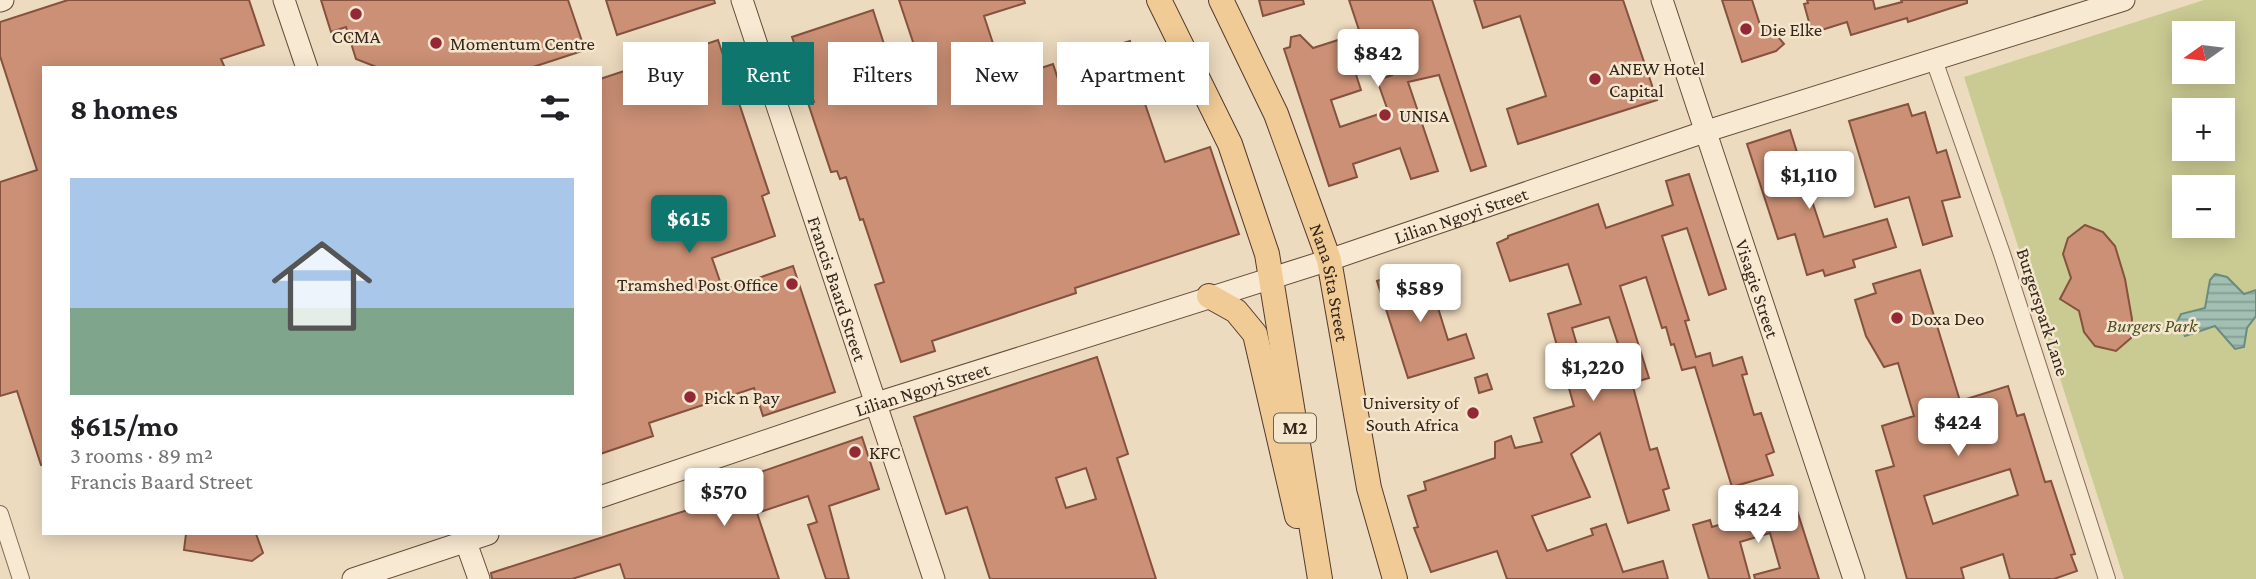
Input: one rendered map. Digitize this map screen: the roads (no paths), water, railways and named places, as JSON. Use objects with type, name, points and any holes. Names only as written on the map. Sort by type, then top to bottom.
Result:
[{"type":"main road","name":"M2","points":[[1159,0],[1230,144],[1252,205],[1271,277],[1320,579]]},
{"type":"main road","name":"Nana Sita Street","points":[[1221,0],[1276,114],[1329,260],[1369,488],[1395,579]]},
{"type":"main road","points":[[1209,296],[1236,311],[1255,334],[1285,475],[1320,579]]},
{"type":"street","points":[[284,0],[306,66]]},
{"type":"street","name":"Francis Baard Street","points":[[742,0],[934,579]]},
{"type":"street","name":"Visagie Street","points":[[1662,0],[1854,579]]},
{"type":"street","name":"Lilian Ngoyi Street","points":[[602,495],[877,403],[1329,260],[1707,131],[2123,0]]},
{"type":"street","name":"Burgerspark Lane","points":[[1934,60],[2002,254],[2107,579]]},
{"type":"street","points":[[0,514],[21,579]]},
{"type":"street","points":[[353,579],[464,537],[479,579]]},
{"type":"place","name":"CCMA","points":[[356,14]]},
{"type":"place","name":"Die Elke","points":[[1746,29]]},
{"type":"place","name":"Momentum Centre","points":[[436,43]]},
{"type":"place","name":"ANEW Hotel Capital","points":[[1595,79]]},
{"type":"place","name":"UNISA","points":[[1385,115]]},
{"type":"place","name":"Tramshed Post Office","points":[[792,284]]},
{"type":"place","name":"Doxa Deo","points":[[1897,318]]},
{"type":"place","name":"Pick n Pay","points":[[690,397]]},
{"type":"place","name":"University of South Africa","points":[[1473,413]]},
{"type":"place","name":"KFC","points":[[855,452]]},
{"type":"park label","name":"Burgers Park","points":[[2152,325]]}]
